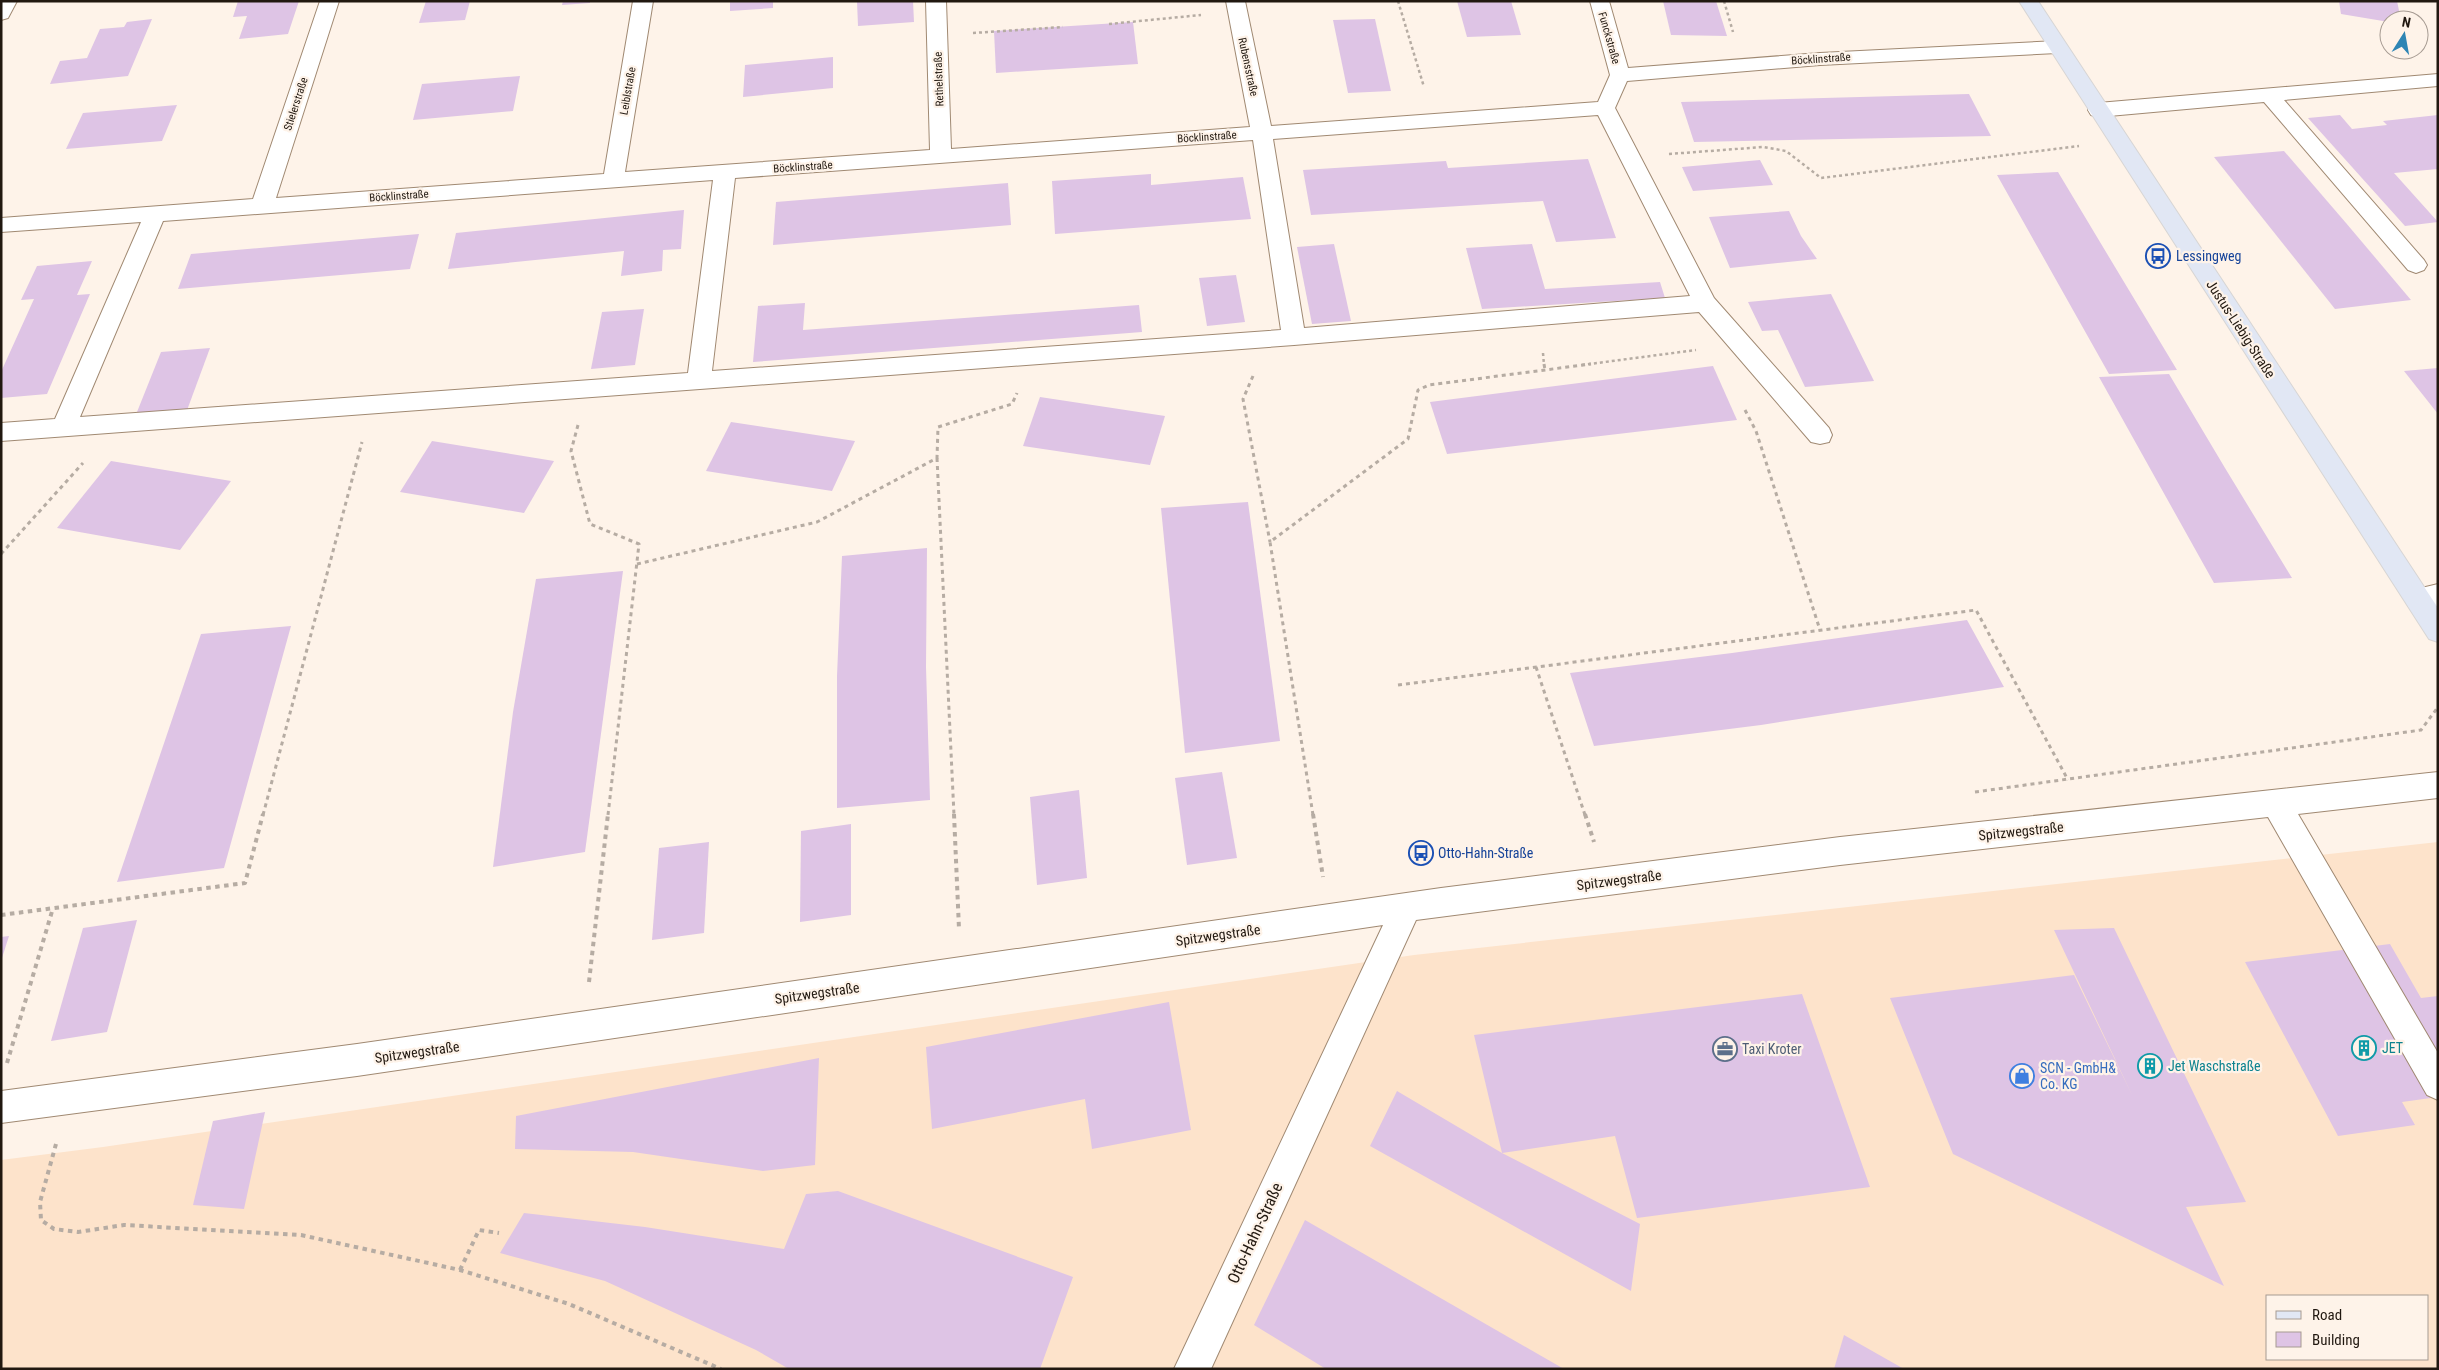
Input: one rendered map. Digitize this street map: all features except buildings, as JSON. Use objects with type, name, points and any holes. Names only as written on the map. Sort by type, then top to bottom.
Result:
[{"type":"main road","name":"Justus-Liebig-Straße","points":[[2028,1],[2118,140],[2428,597],[2438,631]]},
{"type":"street","points":[[1,14],[8,1]]},
{"type":"street","name":"Stielerstraße","points":[[262,206],[330,1]]},
{"type":"street","name":"Leiblstraße","points":[[613,181],[643,1]]},
{"type":"street","name":"Rethelstraße","points":[[936,1],[941,157]]},
{"type":"street","name":"Funckstraße","points":[[1598,1],[1620,75]]},
{"type":"street","name":"Rubensstraße","points":[[1236,7],[1262,133],[1294,337]]},
{"type":"street","name":"Böcklinstraße","points":[[1620,75],[1820,59],[2057,47]]},
{"type":"street","points":[[1620,75],[1605,108],[1705,303],[1749,356],[1820,435]]},
{"type":"street","points":[[2098,110],[2438,80]]},
{"type":"street","points":[[2269,95],[2416,265]]},
{"type":"street","name":"Böcklinstraße","points":[[1,225],[1605,108]]},
{"type":"street","points":[[699,380],[725,173]]},
{"type":"street","points":[[63,428],[155,214]]},
{"type":"street","points":[[1,432],[1294,337],[1705,303]]},
{"type":"street","name":"Spitzwegstraße","points":[[1,1107],[357,1060],[1407,907],[1840,851],[2438,785]]},
{"type":"street","points":[[2276,804],[2438,1084]]},
{"type":"street","name":"Otto-Hahn-Straße","points":[[1192,1369],[1407,907]]},
{"type":"path","points":[[1398,1],[1434,120]]},
{"type":"path","points":[[1109,24],[1236,7]]},
{"type":"path","points":[[938,36],[1063,27]]},
{"type":"path","points":[[1631,157],[1764,147],[1786,151],[1821,178],[2118,140]]},
{"type":"path","points":[[1270,338],[1243,399],[1270,542],[1322,873],[1332,918]]},
{"type":"path","points":[[1270,542],[1408,439],[1418,390],[1429,385],[1705,349]]},
{"type":"path","points":[[961,972],[937,458],[938,427],[1012,404],[1035,356]]},
{"type":"path","points":[[583,1027],[639,544],[590,524],[571,451],[588,389]]},
{"type":"path","points":[[1,915],[245,883],[372,405]]},
{"type":"path","points":[[1743,406],[1756,431],[1820,630]]},
{"type":"path","points":[[1,554],[119,424]]},
{"type":"path","points":[[637,564],[817,522],[937,458]]},
{"type":"path","points":[[1398,685],[1976,610],[2068,779],[2089,824]]},
{"type":"path","points":[[1536,667],[1607,881]]},
{"type":"path","points":[[6,1066],[53,908]]},
{"type":"path","points":[[68,1098],[40,1202],[41,1220],[54,1229],[78,1232],[124,1226],[301,1235],[460,1270],[569,1304],[721,1369]]},
{"type":"path","points":[[460,1270],[480,1230],[499,1232]]},
{"type":"shaded area","points":[[2438,842],[2438,1369],[1,1369],[1,1160],[103,1147],[1414,955]]},
{"type":"place","name":"Lessingweg","points":[[2158,256]]},
{"type":"place","name":"Otto-Hahn-Straße","points":[[1421,853]]},
{"type":"place","name":"JET","points":[[2364,1048]]},
{"type":"place","name":"Taxi Kroter","points":[[1725,1049]]},
{"type":"place","name":"Jet Waschstraße","points":[[2150,1066]]},
{"type":"place","name":"SCN - GmbH& Co. KG","points":[[2022,1076]]}]
